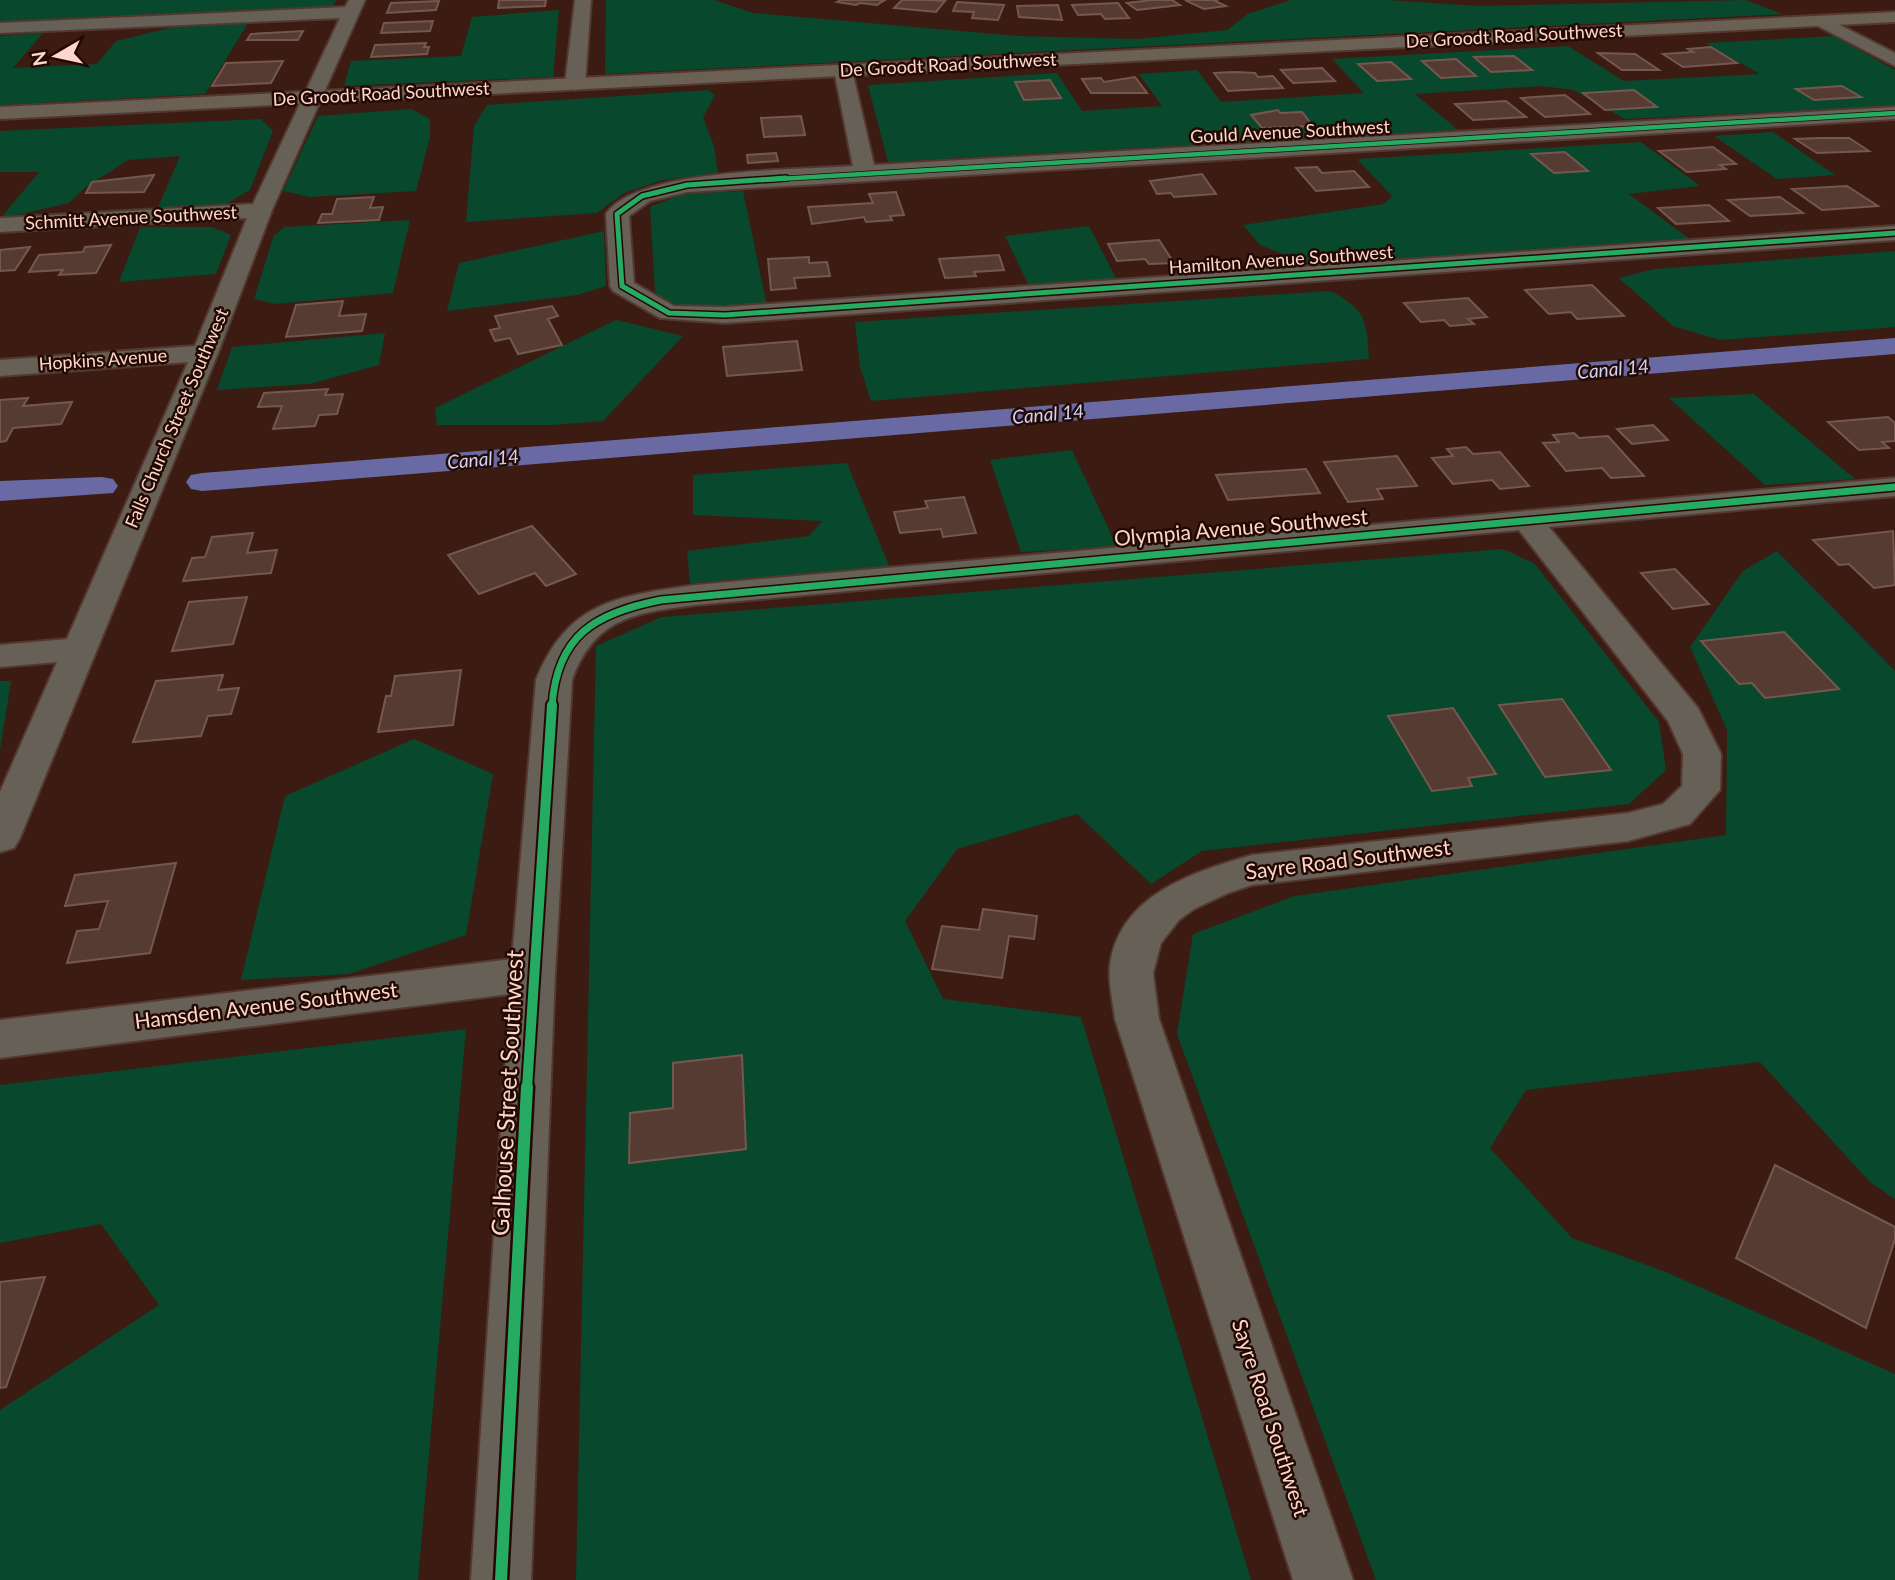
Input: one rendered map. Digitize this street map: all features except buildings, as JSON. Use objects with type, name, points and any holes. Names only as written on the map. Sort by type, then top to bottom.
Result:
[{"type":"street","points":[[575,84],[583,0]]},
{"type":"street","points":[[0,28],[354,6]]},
{"type":"street","name":"Falls Church Street Southwest","points":[[0,838],[205,353],[261,210],[316,96],[354,6]]},
{"type":"street","name":"De Groodt Road Southwest","points":[[0,113],[1895,17]]},
{"type":"street","points":[[1822,20],[1895,60]]},
{"type":"street","points":[[843,70],[865,172]]},
{"type":"street","name":"Gould Avenue Southwest","points":[[669,313],[622,286],[617,214],[642,196],[687,185],[865,172],[1895,113]]},
{"type":"street","name":"Schmitt Avenue Southwest","points":[[0,225],[261,210]]},
{"type":"street","name":"Hamilton Avenue Southwest","points":[[669,313],[725,315],[1895,233]]},
{"type":"street","name":"Hopkins Avenue","points":[[0,368],[205,353]]},
{"type":"street","name":"Olympia Avenue Southwest","points":[[594,622],[642,603],[695,595],[1895,486]]},
{"type":"street","name":"Sayre Road Southwest","points":[[1323,1580],[1138,1019],[1132,961],[1155,914],[1201,884],[1252,870],[1628,827],[1676,814],[1701,790],[1702,754],[1685,717],[1527,520]]},
{"type":"street","name":"Galhouse Street Southwest","points":[[501,1580],[533,974],[554,680],[568,647],[594,622]]},
{"type":"street","points":[[0,656],[80,649]]},
{"type":"street","name":"Hamsden Avenue Southwest","points":[[0,1038],[533,974]]},
{"type":"green space","points":[[0,0],[336,0],[333,6],[319,10],[0,24]]},
{"type":"green space","points":[[606,0],[714,0],[753,13],[1018,36],[1137,39],[1227,30],[1248,14],[1291,0],[1386,0],[1478,6],[1745,0],[1783,14],[605,74]]},
{"type":"green space","points":[[559,10],[553,77],[344,86],[351,61],[461,56],[472,17]]},
{"type":"green space","points":[[249,21],[205,94],[0,105],[0,36],[43,33],[13,68],[97,64],[116,41],[173,27]]},
{"type":"green space","points":[[1834,36],[1895,70],[1895,106],[1625,119],[1573,90],[1542,86],[1415,94],[1458,130],[888,162],[868,85],[1057,73],[1082,111],[1162,106],[1139,74],[1197,70],[1221,102],[1364,93],[1332,59],[1568,46],[1624,81],[1760,74],[1705,43]]},
{"type":"green space","points":[[708,90],[715,95],[703,117],[714,146],[718,173],[663,180],[624,193],[597,213],[466,222],[474,126],[487,105]]},
{"type":"green space","points":[[411,109],[430,119],[430,137],[416,191],[309,197],[283,191],[318,116]]},
{"type":"green space","points":[[261,119],[273,131],[250,190],[224,205],[157,210],[180,156],[128,160],[86,187],[69,203],[0,219],[39,172],[0,172],[0,131]]},
{"type":"green space","points":[[1773,132],[1835,175],[1777,179],[1714,136]]},
{"type":"green space","points":[[1641,142],[1700,186],[1629,194],[1695,243],[1316,267],[1260,245],[1243,225],[1384,204],[1392,196],[1357,159]]},
{"type":"green space","points":[[743,191],[767,306],[707,311],[667,304],[655,292],[650,207],[682,194]]},
{"type":"green space","points":[[410,220],[393,293],[276,304],[254,299],[274,235],[285,227]]},
{"type":"green space","points":[[1089,226],[1118,282],[1029,286],[1005,236]]},
{"type":"green space","points":[[140,227],[212,227],[231,235],[216,274],[119,282]]},
{"type":"green space","points":[[604,231],[606,286],[577,295],[447,311],[459,263]]},
{"type":"green space","points":[[1895,251],[1895,327],[1720,340],[1673,326],[1619,278],[1655,269]]},
{"type":"green space","points":[[1330,291],[1358,310],[1365,326],[1369,359],[871,401],[860,367],[855,322]]},
{"type":"green space","points":[[616,320],[683,336],[603,421],[552,425],[437,425],[435,408]]},
{"type":"green space","points":[[385,333],[379,365],[309,384],[217,390],[232,347]]},
{"type":"green space","points":[[1754,394],[1855,479],[1765,485],[1669,398]]},
{"type":"green space","points":[[1072,450],[1117,547],[1021,552],[990,460]]},
{"type":"green space","points":[[847,463],[890,568],[690,583],[687,551],[809,536],[822,521],[693,515],[693,475]]},
{"type":"green space","points":[[1503,549],[1534,563],[1659,722],[1666,770],[1629,804],[1202,851],[1151,884],[1077,814],[957,849],[905,921],[943,999],[1081,1017],[1251,1580],[576,1580],[596,646],[662,617]]},
{"type":"green space","points":[[1777,551],[1895,671],[1895,1199],[1870,1182],[1760,1062],[1526,1090],[1490,1148],[1572,1238],[1666,1272],[1895,1374],[1895,1580],[1376,1580],[1177,1034],[1193,934],[1295,896],[1726,835],[1727,730],[1690,647],[1743,571]]},
{"type":"green space","points":[[0,681],[11,681],[0,750]]},
{"type":"green space","points":[[414,739],[493,774],[466,935],[349,974],[241,980],[285,796]]},
{"type":"green space","points":[[466,1029],[418,1580],[0,1580],[0,1410],[159,1305],[101,1224],[0,1243],[0,1085]]},
{"type":"waterway","name":"Canal 14","points":[[202,482],[1895,346]]},
{"type":"waterway","name":"Canal 14","points":[[0,491],[102,486]]},
{"type":"cycle path","points":[[1895,113],[865,172],[687,185],[642,196],[617,214],[622,286],[669,313],[725,315],[1895,233]]},
{"type":"cycle path","points":[[501,1580],[533,974],[554,680],[567,650],[577,636],[591,624],[624,609],[695,595],[1895,487]]}]
